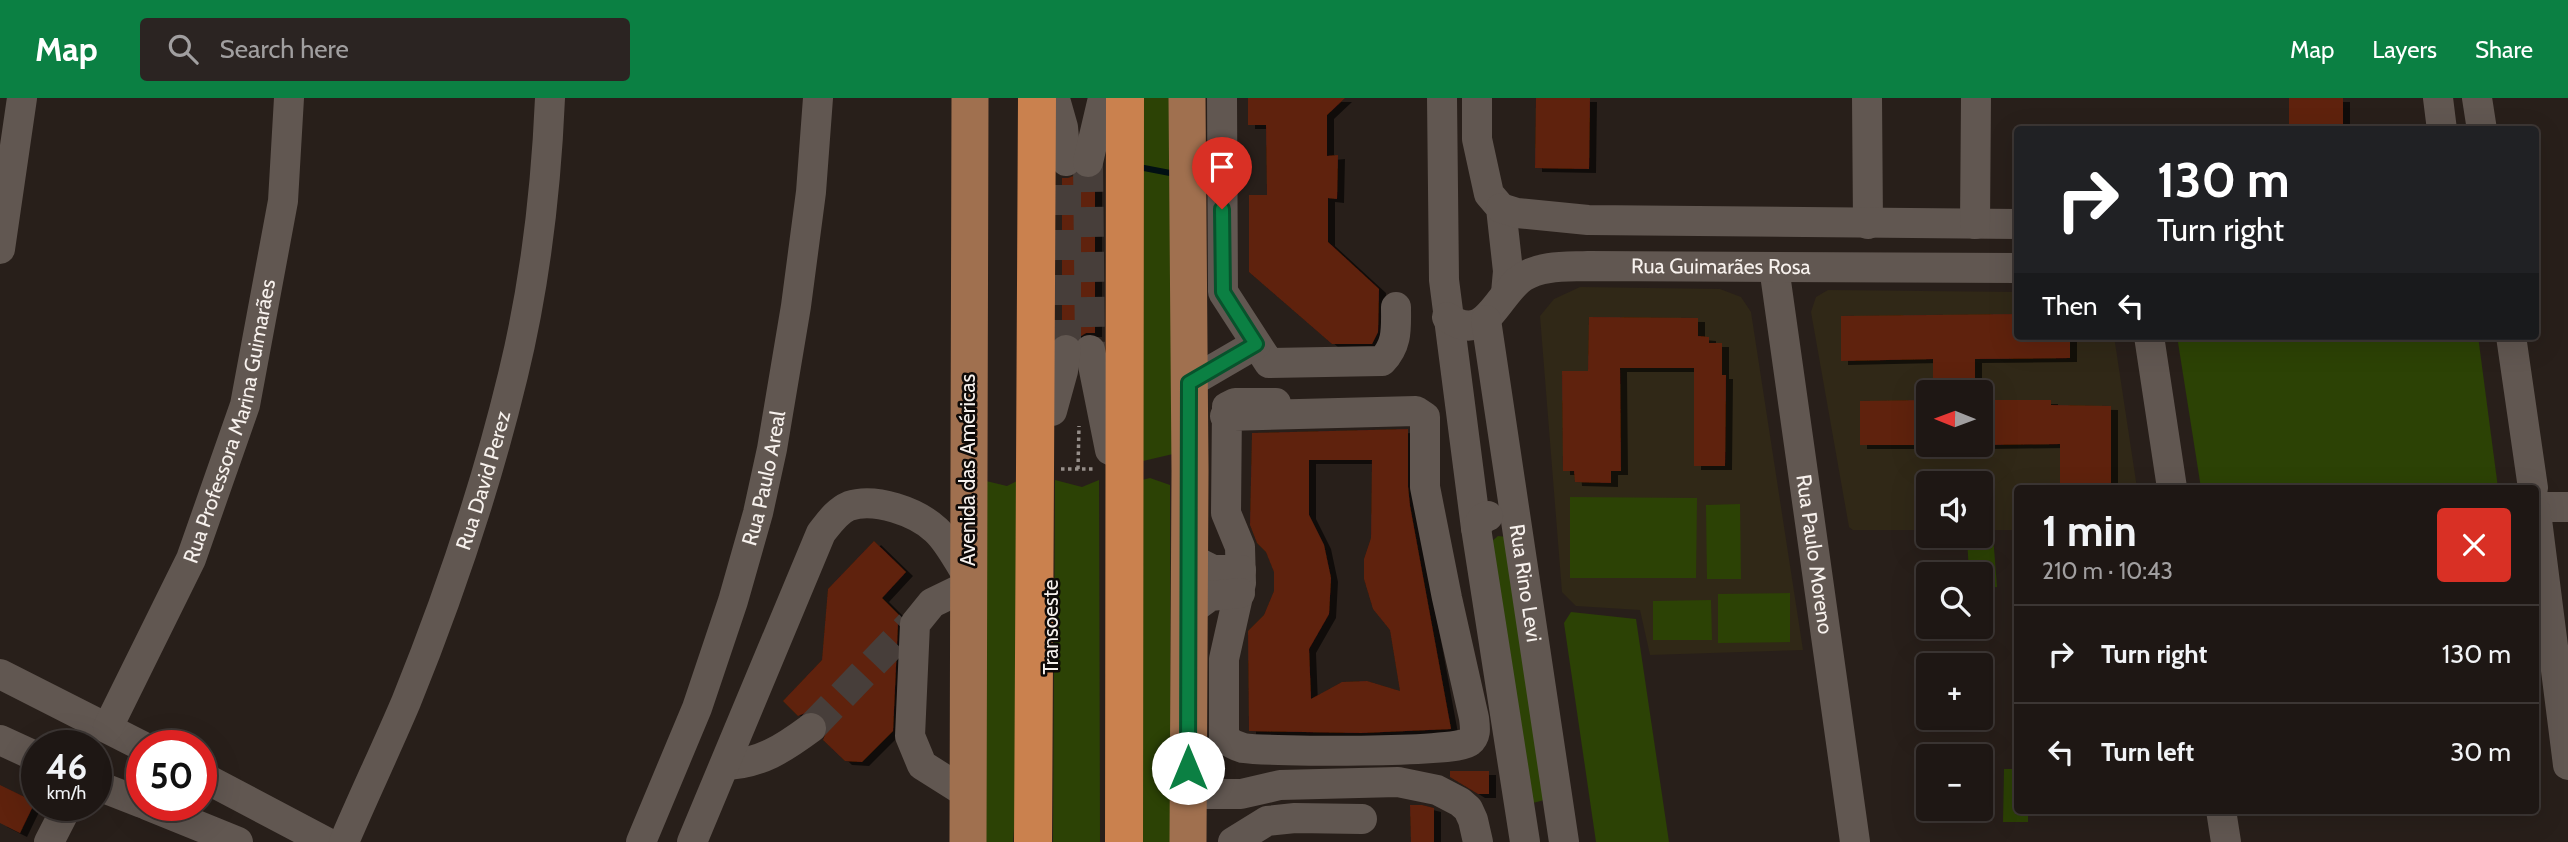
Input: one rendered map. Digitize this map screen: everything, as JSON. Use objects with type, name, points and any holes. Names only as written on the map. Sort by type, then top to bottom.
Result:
[{"type":"highway","points":[[1033,842],[1049,98]]},
{"type":"highway","points":[[1124,842],[1125,98]]},
{"type":"main road","name":"Avenida das Américas","points":[[968,842],[970,98]]},
{"type":"main road","points":[[1187,98],[1188,842]]},
{"type":"street","points":[[0,249],[22,98]]},
{"type":"street","name":"Rua Professora Marina Guimarães","points":[[108,727],[191,559],[245,405],[283,201],[289,98]]},
{"type":"street","name":"Rua David Perez","points":[[344,842],[405,704],[437,623],[498,434],[514,373],[540,223],[551,98]]},
{"type":"street","name":"Rua Paulo Areal","points":[[641,842],[697,708],[733,601],[758,513],[796,306],[811,192],[818,98]]},
{"type":"street","name":"Transoeste","points":[[1049,98],[1077,162],[1105,98]]},
{"type":"street","name":"Transoeste","points":[[1049,98],[1052,411],[1050,842]]},
{"type":"street","name":"Transoeste","points":[[1105,98],[1111,351],[1107,459],[1106,842]]},
{"type":"street","points":[[1222,98],[1223,292],[1262,370],[1384,370],[1397,356],[1402,342],[1405,329],[1400,306]]},
{"type":"street","points":[[1442,98],[1444,280],[1476,528]]},
{"type":"street","points":[[1477,98],[1477,139],[1495,201],[1508,271],[1506,293]]},
{"type":"street","points":[[1867,98],[1868,223]]},
{"type":"street","points":[[1975,224],[1976,98]]},
{"type":"street","points":[[2438,98],[2442,126]]},
{"type":"street","points":[[2477,98],[2481,126]]},
{"type":"street","name":"Rua Guimarães Rosa","points":[[1443,191],[1474,187],[1517,213],[1588,220],[2014,225]]},
{"type":"street","name":"Rua Paulo Moreno","points":[[1774,267],[1855,842]]},
{"type":"street","name":"Rua Guimarães Rosa","points":[[1486,320],[1506,293],[1524,276],[1547,268],[2014,268]]},
{"type":"street","points":[[1447,317],[1456,324],[1468,326],[1486,320],[1516,516]]},
{"type":"street","points":[[2150,340],[2172,485]]},
{"type":"street","points":[[2512,340],[2532,485]]},
{"type":"street","points":[[1189,370],[1246,341]]},
{"type":"street","name":"Transoeste","points":[[1052,411],[1063,371],[1078,350],[1107,459]]},
{"type":"street","points":[[1275,761],[1236,760],[1226,750],[1224,659],[1240,581],[1240,547],[1226,513],[1225,416],[1230,404],[1276,403]]},
{"type":"street","points":[[1224,738],[1237,747],[1246,748],[1420,751],[1464,746],[1471,742],[1476,733],[1425,487],[1424,417],[1416,411],[1225,416]]},
{"type":"street","points":[[692,842],[821,533],[833,517],[849,506],[867,504],[897,507],[937,530],[967,581],[932,603],[912,624],[910,736],[922,765],[968,794]]},
{"type":"street","points":[[2539,509],[2568,507]]},
{"type":"street","name":"Rua Rino Levi","points":[[1525,842],[1476,528],[1483,518],[1493,513],[1516,516],[1564,842]]},
{"type":"street","points":[[2539,533],[2568,765]]},
{"type":"street","points":[[1189,558],[1240,581]]},
{"type":"street","points":[[1188,612],[1210,596],[1240,581]]},
{"type":"street","points":[[6,682],[126,737]]},
{"type":"street","points":[[725,765],[744,765],[764,758],[811,728]]},
{"type":"street","points":[[0,740],[21,750]]},
{"type":"street","points":[[1188,794],[1241,794],[1280,785],[1398,782],[1426,787],[1447,795],[1468,809],[1478,842]]},
{"type":"street","points":[[217,784],[326,842]]},
{"type":"street","points":[[1447,795],[1460,826],[1463,842]]},
{"type":"street","points":[[2222,814],[2226,842]]},
{"type":"street","points":[[1233,842],[1267,821],[1295,818],[1362,819]]},
{"type":"street","points":[[49,842],[60,821]]},
{"type":"street","points":[[186,821],[238,842]]},
{"type":"path","points":[[1056,469],[1107,459]]},
{"type":"shaded area","points":[[1580,287],[1720,289],[1741,297],[1751,312],[1803,650],[1650,655],[1640,610],[1576,606],[1562,592],[1540,316],[1554,299]]},
{"type":"shaded area","points":[[1828,290],[2014,292],[2014,340],[2115,340],[2137,485],[2014,485],[2014,530],[1993,530],[1993,471],[1916,471],[1916,530],[1853,530],[1849,527],[1811,312],[1816,297]]},
{"type":"green space","points":[[1133,98],[1169,98],[1173,454],[1143,461]]},
{"type":"green space","points":[[2178,340],[2479,340],[2498,485],[2201,485]]},
{"type":"green space","points":[[1025,477],[1023,712],[1013,842],[984,842],[986,481],[1007,486]]},
{"type":"green space","points":[[1150,478],[1170,485],[1171,842],[1130,842],[1130,483]]},
{"type":"green space","points":[[1055,480],[1082,487],[1099,480],[1100,842],[1053,842]]},
{"type":"green space","points":[[1570,497],[1697,498],[1696,578],[1570,578]]},
{"type":"green space","points":[[1740,504],[1741,579],[1707,579],[1706,505]]},
{"type":"green space","points":[[1993,535],[1997,587],[1993,587],[1993,562],[1968,562],[1968,548],[1993,548]]},
{"type":"green space","points":[[1498,536],[1507,537],[1548,799],[1533,803],[1491,542]]},
{"type":"green space","points":[[1790,593],[1790,642],[1718,643],[1718,594]]},
{"type":"green space","points":[[1711,600],[1712,640],[1653,640],[1653,601]]},
{"type":"green space","points":[[1571,612],[1636,619],[1669,842],[1596,842],[1564,623]]},
{"type":"green space","points":[[2004,769],[2014,769],[2014,814],[2028,814],[2028,822],[2003,822]]},
{"type":"building","points":[[1248,98],[1345,98],[1327,115],[1327,156],[1338,155],[1337,199],[1328,198],[1328,242],[1379,289],[1378,332],[1372,344],[1332,344],[1249,272],[1249,195],[1267,195],[1266,125],[1248,125]]},
{"type":"building","points":[[1536,98],[1590,98],[1589,169],[1535,168]]},
{"type":"building","points":[[2289,98],[2343,98],[2343,126],[2289,126]]},
{"type":"building","points":[[1076,175],[1085,179],[1095,178],[1095,333],[1086,333],[1078,338],[1062,333],[1062,178]]},
{"type":"building","points":[[2014,314],[2014,340],[2070,340],[2070,358],[1975,359],[1975,380],[1933,380],[1933,359],[1841,361],[1841,316]]},
{"type":"building","points":[[1589,317],[1698,318],[1698,336],[1709,337],[1709,343],[1722,343],[1722,375],[1726,375],[1725,466],[1694,466],[1694,368],[1620,368],[1621,471],[1611,471],[1611,483],[1575,482],[1574,471],[1563,471],[1562,371],[1588,371]]},
{"type":"building","points":[[1916,400],[1916,445],[1860,445],[1860,401]]},
{"type":"building","points":[[1993,400],[2051,400],[2051,405],[2111,406],[2111,485],[2060,485],[2060,444],[1993,445]]},
{"type":"building","points":[[1408,429],[1410,506],[1451,729],[1361,733],[1249,731],[1248,631],[1264,615],[1274,591],[1274,572],[1250,525],[1252,433]],"holes":[[[1309,460],[1372,460],[1371,538],[1364,559],[1364,579],[1373,609],[1390,630],[1400,691],[1367,681],[1342,682],[1311,699],[1309,649],[1329,614],[1331,578],[1324,545],[1309,515]]]},
{"type":"building","points":[[874,541],[906,572],[882,598],[900,616],[893,731],[862,762],[845,761],[823,740],[828,727],[825,717],[819,712],[810,711],[798,716],[783,701],[822,660],[828,589]]},
{"type":"building","points":[[1450,771],[1489,771],[1489,794],[1478,794],[1450,777]]},
{"type":"building","points":[[0,785],[21,795],[21,821],[26,821],[20,833],[0,823]]},
{"type":"building","points":[[1410,805],[1434,808],[1434,842],[1411,842]]},
{"type":"waterway","points":[[1144,168],[1170,173]]},
{"type":"tunnel","points":[[1066,161],[1066,350]]},
{"type":"tunnel","points":[[1088,162],[1090,350]]},
{"type":"tunnel","points":[[811,728],[910,625]]},
{"type":"route","points":[[1188,768],[1189,383],[1256,344],[1223,292],[1222,209]]}]
